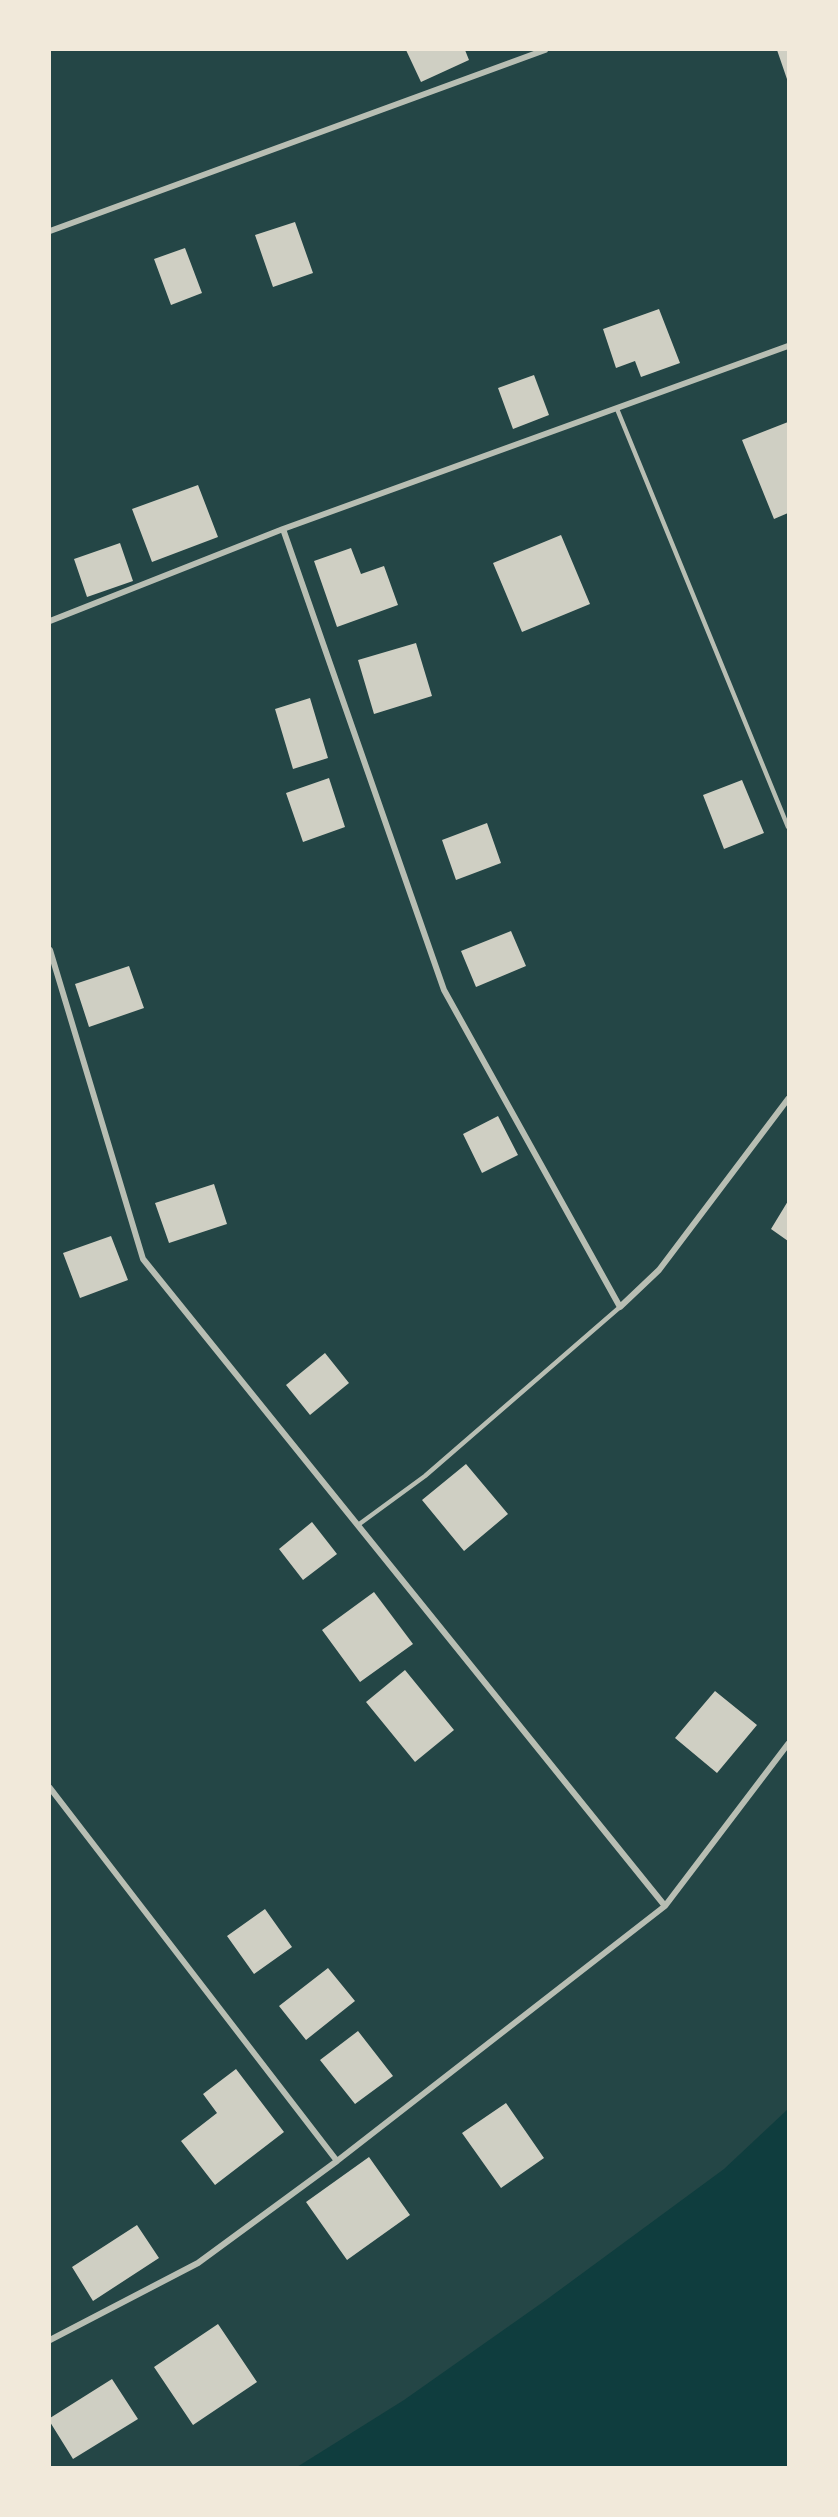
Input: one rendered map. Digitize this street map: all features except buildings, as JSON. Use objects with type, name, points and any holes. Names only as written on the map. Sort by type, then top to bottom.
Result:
[{"type":"street","points":[[50,231],[545,50]]},
{"type":"street","points":[[50,621],[283,529],[789,346]]},
{"type":"street","points":[[283,529],[444,990],[620,1307],[660,1270],[789,1099]]},
{"type":"street","points":[[50,950],[143,1258],[665,1906]]},
{"type":"street","points":[[50,2340],[198,2263],[337,2161],[665,1906],[789,1744]]},
{"type":"street","points":[[50,1788],[337,2161]]},
{"type":"lane","points":[[617,409],[789,828]]},
{"type":"lane","points":[[358,1526],[425,1476],[620,1307]]},
{"type":"shaded area","points":[[50,50],[788,50],[788,2109],[724,2169],[546,2300],[404,2400],[297,2467],[50,2467]]}]
